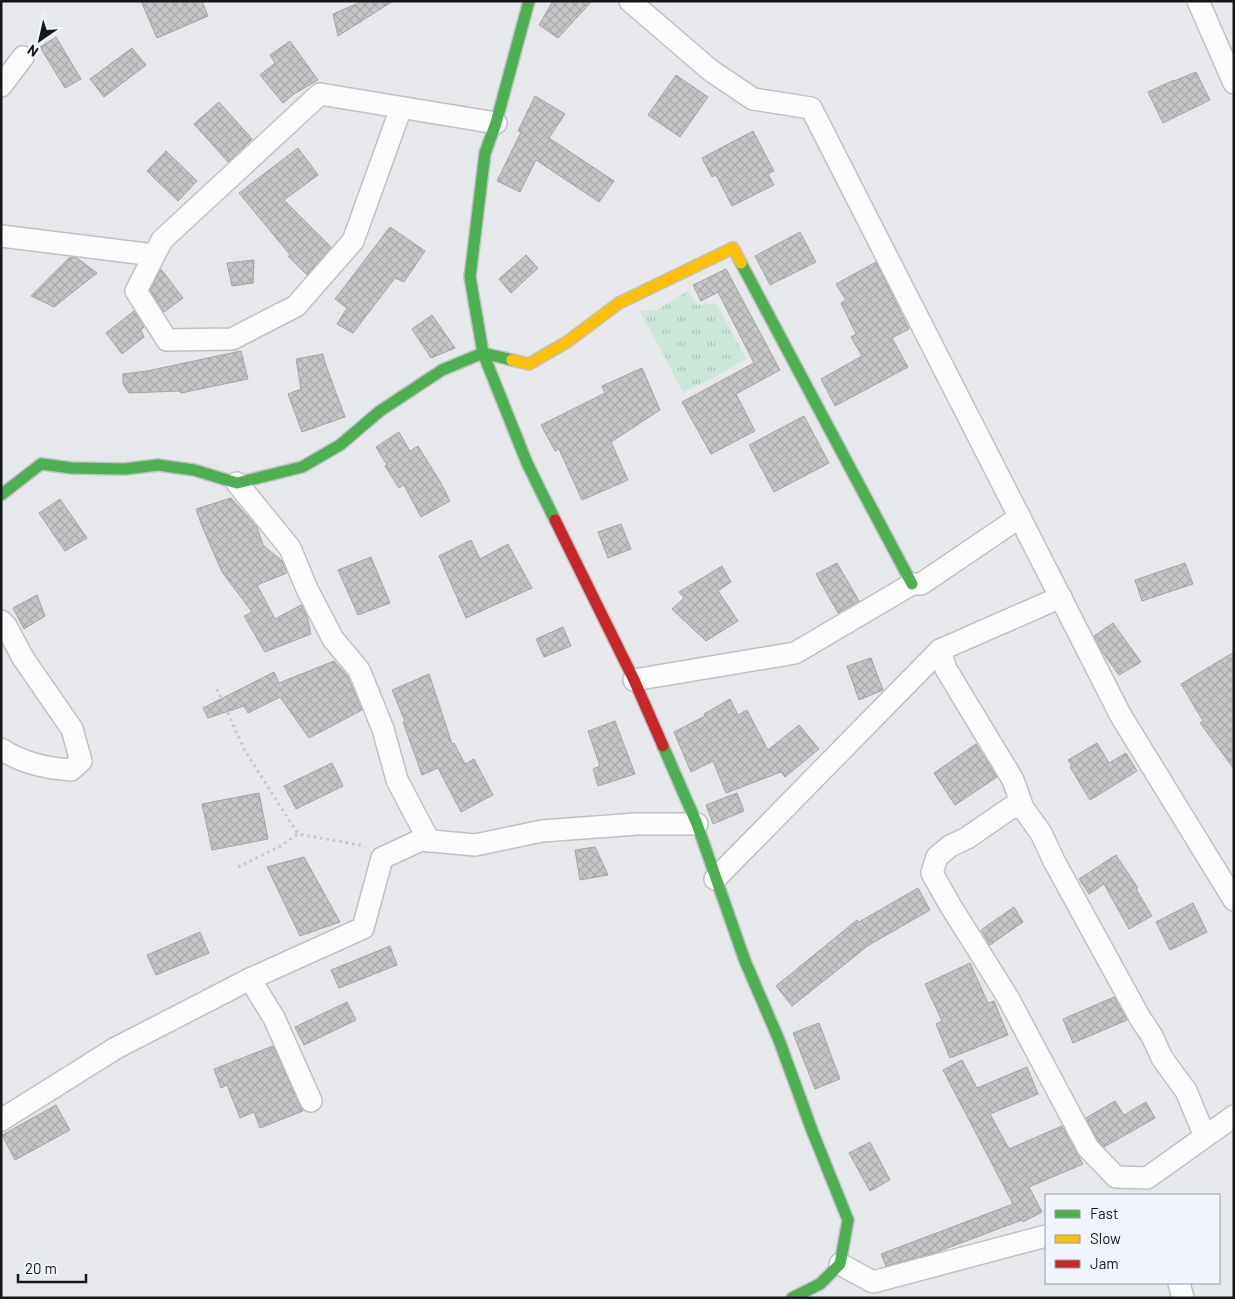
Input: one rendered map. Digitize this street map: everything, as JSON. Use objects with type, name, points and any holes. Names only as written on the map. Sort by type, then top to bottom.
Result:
[{"type":"street","points":[[530,1],[496,123],[485,153],[470,277],[483,353],[527,463],[634,680],[697,824],[745,961],[779,1040],[813,1133],[848,1220],[840,1264],[820,1284],[792,1298]]},
{"type":"street","points":[[630,1],[710,70],[753,99],[811,108],[1121,716],[1234,900]]},
{"type":"street","points":[[1198,1],[1234,83]]},
{"type":"street","points":[[1,86],[23,57]]},
{"type":"street","points":[[400,108],[353,241],[296,306],[232,339],[167,340],[136,291],[162,240],[320,94],[496,123]]},
{"type":"street","points":[[1,236],[154,255]]},
{"type":"street","points":[[1,495],[41,464],[72,468],[125,469],[158,465],[194,470],[237,482],[302,467],[340,445],[380,411],[442,370],[483,353],[529,364],[567,342],[619,304],[734,248],[912,584]]},
{"type":"street","points":[[237,482],[290,548],[307,589],[333,638],[359,670],[383,729],[397,780],[429,841]]},
{"type":"street","points":[[634,680],[796,653],[912,584],[921,584],[1020,517]]},
{"type":"street","points":[[715,879],[940,650],[1061,597]]},
{"type":"street","points":[[1,621],[6,626],[22,658],[72,729],[81,761],[71,770],[52,768],[36,765],[14,757],[1,749]]},
{"type":"street","points":[[940,650],[946,669],[1013,780],[1023,808],[1041,833],[1058,869],[1140,1018],[1152,1036],[1162,1058],[1186,1091],[1201,1127]]},
{"type":"street","points":[[1023,808],[1012,807],[967,838],[950,846],[937,857],[932,873],[1007,996],[1088,1148],[1116,1176],[1147,1178],[1234,1116]]},
{"type":"street","points":[[1,1120],[116,1048],[172,1021],[250,979],[363,928],[382,858],[421,840],[474,844],[542,830],[638,824],[697,824]]},
{"type":"street","points":[[250,979],[274,1018],[311,1101]]},
{"type":"street","points":[[840,1264],[873,1282],[1045,1236]]},
{"type":"street","points":[[1178,1284],[1183,1298]]},
{"type":"path","points":[[217,689],[245,751],[298,834]]},
{"type":"path","points":[[238,867],[279,847],[298,834],[364,846],[382,858]]},
{"type":"green space","points":[[688,291],[697,305],[716,303],[746,359],[708,381],[683,392],[640,311],[657,310]]},
{"type":"building","points":[[141,1],[202,1],[208,16],[157,38]]},
{"type":"building","points":[[363,1],[393,1],[338,36],[333,14]]},
{"type":"building","points":[[553,1],[592,1],[558,38],[539,25]]},
{"type":"building","points":[[56,37],[81,79],[65,88],[40,47]]},
{"type":"building","points":[[290,41],[318,80],[283,103],[260,75],[275,63],[270,55]]},
{"type":"building","points":[[132,48],[146,65],[104,97],[90,79]]},
{"type":"building","points":[[1196,72],[1210,100],[1163,123],[1148,92]]},
{"type":"building","points":[[676,75],[708,97],[680,137],[648,115]]},
{"type":"building","points":[[535,96],[565,114],[549,138],[614,181],[599,202],[536,160],[520,192],[497,181],[521,132],[518,131]]},
{"type":"building","points":[[219,102],[252,139],[228,162],[194,124]]},
{"type":"building","points":[[753,131],[774,171],[768,174],[774,185],[732,206],[716,175],[712,177],[702,158]]},
{"type":"building","points":[[298,148],[318,175],[284,200],[331,247],[307,275],[288,256],[291,256],[239,193]]},
{"type":"building","points":[[166,151],[197,181],[178,201],[147,171]]},
{"type":"building","points":[[390,227],[425,251],[404,282],[395,278],[353,333],[337,324],[347,308],[335,299]]},
{"type":"building","points":[[800,232],[816,262],[770,285],[755,256]]},
{"type":"building","points":[[526,255],[538,268],[511,293],[499,279]]},
{"type":"building","points":[[70,257],[77,258],[97,273],[54,307],[31,296]]},
{"type":"building","points":[[254,260],[253,283],[232,286],[227,263]]},
{"type":"building","points":[[876,262],[909,329],[892,338],[908,367],[835,406],[821,379],[862,356],[851,337],[856,334],[841,303],[846,300],[836,284]]},
{"type":"building","points":[[161,269],[183,298],[164,312],[150,290]]},
{"type":"building","points":[[726,269],[780,370],[736,394],[755,431],[711,454],[682,402],[754,363],[718,292],[701,301],[693,285]]},
{"type":"building","points":[[134,311],[144,327],[141,330],[144,337],[122,354],[106,333]]},
{"type":"building","points":[[432,315],[455,348],[431,358],[412,329]]},
{"type":"building","points":[[241,351],[248,379],[181,393],[180,391],[129,393],[123,384],[123,374],[147,371]]},
{"type":"building","points":[[323,354],[345,417],[302,432],[288,394],[301,389],[296,359]]},
{"type":"building","points":[[642,368],[660,410],[611,442],[628,480],[582,500],[559,449],[555,451],[541,425],[605,393],[602,386]]},
{"type":"building","points":[[804,416],[829,463],[774,492],[749,445]]},
{"type":"building","points":[[399,432],[410,451],[418,446],[450,501],[421,517],[404,485],[399,488],[376,447]]},
{"type":"building","points":[[231,498],[257,527],[263,545],[282,561],[287,573],[257,585],[275,619],[301,605],[307,616],[311,634],[265,652],[244,616],[252,612],[222,572],[196,509]]},
{"type":"building","points":[[60,499],[87,538],[65,551],[39,513]]},
{"type":"building","points":[[621,524],[631,549],[608,558],[598,532]]},
{"type":"building","points":[[471,540],[480,559],[508,544],[532,588],[466,618],[439,556]]},
{"type":"building","points":[[371,557],[390,603],[358,615],[338,570]]},
{"type":"building","points":[[837,563],[859,601],[838,613],[816,574]]},
{"type":"building","points":[[1185,563],[1193,584],[1142,601],[1135,580]]},
{"type":"building","points":[[722,566],[731,582],[718,591],[738,621],[706,641],[672,609],[684,598],[679,592]]},
{"type":"building","points":[[37,595],[45,616],[24,629],[13,608]]},
{"type":"building","points":[[1113,623],[1141,662],[1119,675],[1101,650],[1094,636]]},
{"type":"building","points":[[563,627],[571,646],[544,657],[536,639]]},
{"type":"building","points":[[1234,652],[1234,769],[1200,723],[1203,721],[1181,684]]},
{"type":"building","points":[[871,658],[883,690],[859,700],[847,666]]},
{"type":"building","points":[[334,661],[348,677],[362,710],[309,738],[280,697],[248,713],[244,706],[208,718],[203,708],[274,672],[279,683]]},
{"type":"building","points":[[429,674],[452,744],[454,743],[465,764],[474,759],[493,795],[461,812],[438,768],[422,775],[403,722],[405,721],[392,690]]},
{"type":"building","points":[[730,699],[738,715],[747,710],[768,750],[799,725],[819,749],[785,777],[781,772],[726,793],[713,761],[691,772],[674,732],[705,716],[704,714]]},
{"type":"building","points":[[615,721],[635,774],[598,786],[593,769],[600,766],[588,731]]},
{"type":"building","points":[[1097,743],[1109,763],[1126,753],[1137,771],[1090,800],[1070,767],[1072,766],[1068,760]]},
{"type":"building","points":[[976,744],[997,777],[955,805],[934,773]]},
{"type":"building","points":[[332,763],[343,786],[296,809],[284,786]]},
{"type":"building","points":[[259,793],[268,839],[212,850],[202,804]]},
{"type":"building","points":[[737,793],[744,811],[713,824],[706,805]]},
{"type":"building","points":[[595,847],[608,875],[580,880],[575,850]]},
{"type":"building","points":[[1116,855],[1138,888],[1136,889],[1152,916],[1129,929],[1104,884],[1089,894],[1079,879]]},
{"type":"building","points":[[304,857],[340,922],[300,936],[267,867]]},
{"type":"building","points":[[918,888],[930,910],[869,945],[792,1006],[776,986],[857,920],[859,922]]},
{"type":"building","points":[[1193,903],[1207,932],[1170,950],[1156,922]]},
{"type":"building","points":[[1014,907],[1023,922],[990,945],[981,930]]},
{"type":"building","points":[[200,932],[209,953],[156,975],[147,955]]},
{"type":"building","points":[[390,946],[397,965],[339,988],[331,970]]},
{"type":"building","points":[[970,963],[988,1003],[994,1001],[1008,1035],[950,1058],[936,1024],[942,1021],[925,984]]},
{"type":"building","points":[[1114,997],[1127,1020],[1073,1043],[1063,1019]]},
{"type":"building","points":[[347,1002],[356,1020],[304,1045],[295,1027]]},
{"type":"building","points":[[819,1023],[840,1079],[815,1089],[793,1033]]},
{"type":"building","points":[[273,1046],[303,1111],[260,1128],[254,1112],[240,1118],[227,1085],[221,1088],[214,1069]]},
{"type":"building","points":[[962,1060],[977,1088],[1027,1067],[1038,1094],[990,1114],[1009,1149],[1062,1126],[1083,1164],[1029,1187],[1042,1212],[1023,1222],[1022,1220],[937,1252],[886,1266],[881,1254],[1013,1204],[943,1070]]},
{"type":"building","points":[[1115,1101],[1124,1115],[1146,1102],[1155,1118],[1104,1147],[1098,1141],[1086,1118]]},
{"type":"building","points":[[56,1105],[70,1130],[15,1160],[2,1135]]},
{"type":"building","points":[[870,1142],[890,1180],[870,1191],[849,1153]]},
{"type":"traffic: fast","points":[[529,1],[496,123],[485,153],[470,277],[483,353],[527,463],[555,520]]},
{"type":"traffic: fast","points":[[741,263],[912,584]]},
{"type":"traffic: fast","points":[[1,495],[41,464],[72,468],[125,469],[158,465],[194,470],[237,483],[302,467],[340,445],[380,411],[442,370],[483,353],[512,360]]},
{"type":"traffic: fast","points":[[663,746],[697,824],[745,961],[779,1040],[813,1133],[848,1220],[840,1264],[820,1284],[792,1298]]},
{"type":"traffic: slow","points":[[512,360],[529,364],[567,342],[619,303],[733,248],[741,263]]},
{"type":"traffic: jam","points":[[555,520],[634,680],[663,746]]}]
